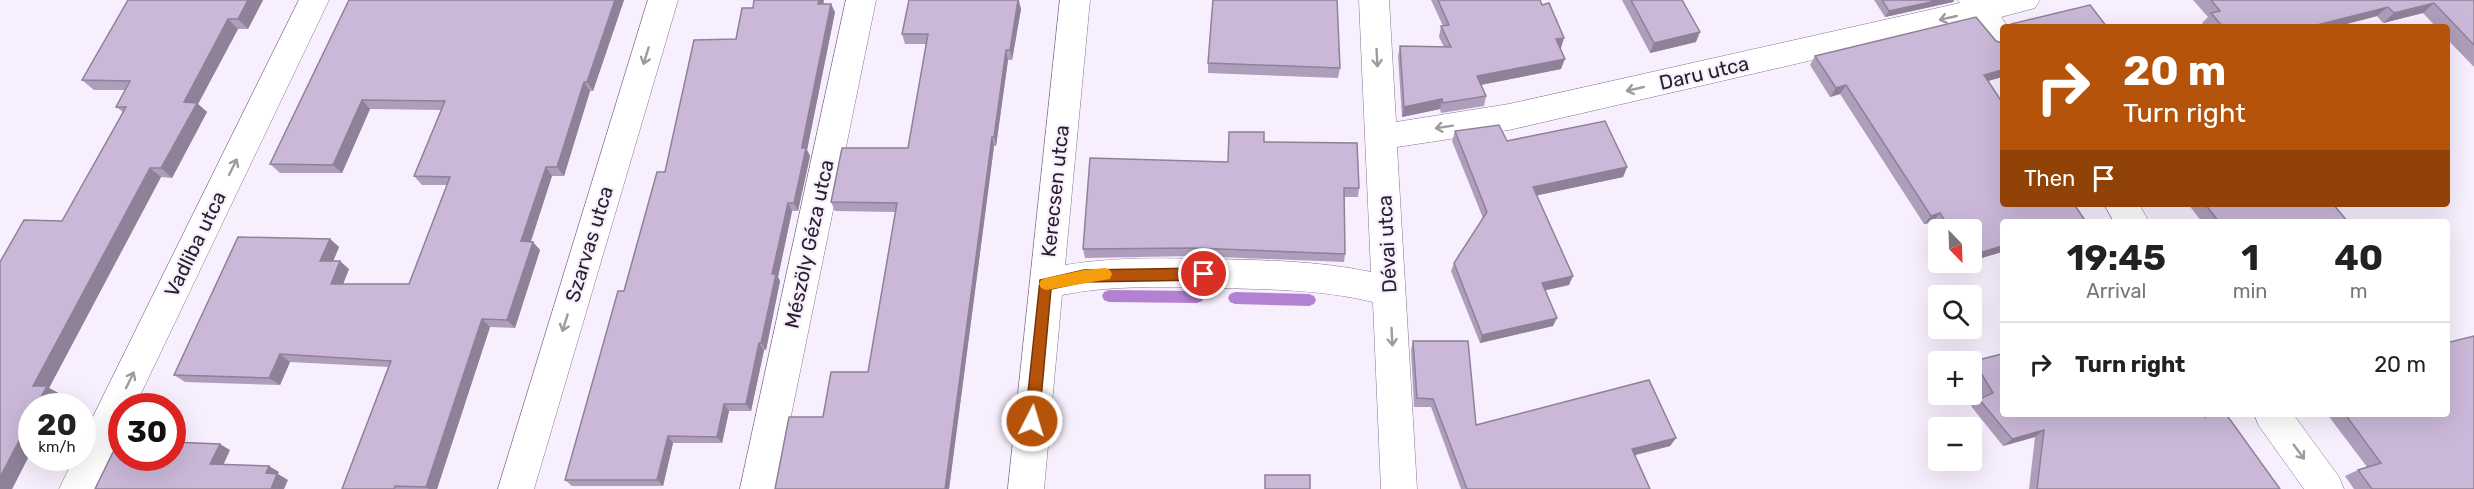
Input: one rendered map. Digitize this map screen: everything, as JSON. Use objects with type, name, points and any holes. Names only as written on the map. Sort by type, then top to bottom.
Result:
[{"type":"street","name":"Vadliba utca","points":[[76,489],[314,0]]},
{"type":"street","name":"Szarvas utca","points":[[516,489],[663,0]]},
{"type":"street","name":"Mészöly Géza utca","points":[[758,489],[861,0]]},
{"type":"street","name":"Kerecsen utca","points":[[1026,489],[1075,0]]},
{"type":"street","name":"Dévai utca","points":[[1374,0],[1398,489]]},
{"type":"street","name":"Daru utca","points":[[1381,137],[1509,117],[1977,5],[2025,0]]},
{"type":"street","points":[[1977,5],[2000,38]]},
{"type":"street","points":[[1045,284],[1084,276],[1172,273],[1323,279],[1351,282],[1390,292]]},
{"type":"street","points":[[2274,417],[2326,489]]},
{"type":"building","points":[[128,0],[248,0],[238,19],[228,19],[184,102],[197,103],[161,168],[150,168],[33,386],[47,386],[43,393],[18,393],[18,443],[0,477],[0,262],[24,220],[62,221],[126,107],[116,107],[130,81],[82,80]]},
{"type":"building","points":[[349,0],[615,0],[587,82],[584,82],[557,167],[546,167],[521,241],[533,242],[507,320],[482,319],[426,487],[342,489],[391,361],[280,354],[269,378],[174,375],[238,237],[330,239],[320,261],[340,261],[331,284],[409,284],[450,177],[414,176],[445,101],[362,100],[333,165],[270,164]]},
{"type":"building","points":[[754,0],[819,0],[818,4],[831,4],[802,146],[806,148],[794,203],[788,203],[772,274],[776,274],[746,404],[724,404],[717,437],[668,436],[657,480],[565,480],[618,291],[624,291],[657,172],[665,172],[694,40],[736,39],[742,8],[753,8]]},
{"type":"building","points":[[909,0],[1018,0],[1010,50],[1006,50],[994,137],[992,137],[945,489],[775,489],[789,417],[823,417],[831,372],[868,372],[897,203],[831,202],[842,148],[908,148],[928,34],[902,34]]},
{"type":"building","points":[[1213,0],[1337,0],[1340,68],[1208,63]]},
{"type":"building","points":[[1438,0],[1540,0],[1542,5],[1549,3],[1564,38],[1556,39],[1565,59],[1477,76],[1486,96],[1443,103],[1442,99],[1404,107],[1400,46],[1451,47],[1441,26],[1449,25]]},
{"type":"building","points":[[1631,0],[1682,0],[1700,32],[1654,43]]},
{"type":"building","points":[[1882,0],[1940,0],[1889,11]]},
{"type":"building","points":[[2211,0],[2474,0],[2474,45],[2434,3],[2394,13],[2388,7],[2321,24],[2220,24],[2211,13],[2220,11]]},
{"type":"building","points":[[2090,5],[2105,24],[2011,24]]},
{"type":"building","points":[[1976,17],[1996,41],[2000,42],[2000,71],[1984,75],[2000,99],[2000,207],[2076,207],[2084,219],[2000,219],[2000,247],[1982,252],[1982,219],[1944,219],[1940,213],[1931,216],[1846,85],[1836,88],[1815,56]]},
{"type":"building","points":[[1605,121],[1627,167],[1533,187],[1573,276],[1542,283],[1557,318],[1482,335],[1454,263],[1487,212],[1455,131],[1499,125],[1507,141]]},
{"type":"building","points":[[1229,132],[1264,132],[1264,142],[1357,143],[1359,188],[1344,188],[1345,254],[1193,248],[1083,249],[1090,158],[1228,162]]},
{"type":"building","points":[[2207,207],[2336,207],[2346,219],[2217,219]]},
{"type":"building","points":[[2474,336],[2474,489],[2372,489],[2358,470],[2381,463],[2347,417],[2450,417],[2450,342]]},
{"type":"building","points":[[1413,341],[1468,341],[1476,425],[1649,380],[1676,438],[1632,449],[1650,489],[1467,489],[1433,399],[1417,398]]},
{"type":"building","points":[[2000,354],[2000,417],[2228,417],[2280,489],[2037,489],[2044,430],[2012,439],[1982,403],[1982,398],[1993,393],[1982,374],[1982,359]]},
{"type":"building","points":[[186,443],[220,444],[210,464],[269,466],[266,473],[277,474],[271,489],[95,489],[108,462],[108,471],[186,471]]},
{"type":"building","points":[[1265,475],[1310,475],[1310,489],[1265,489]]},
{"type":"waterway","points":[[1109,296],[1197,297]]},
{"type":"waterway","points":[[1235,298],[1309,300]]},
{"type":"slow traffic","points":[[1046,284],[1064,279],[1105,274]]},
{"type":"route","points":[[1032,421],[1045,284],[1084,276],[1124,273],[1204,274]]}]
